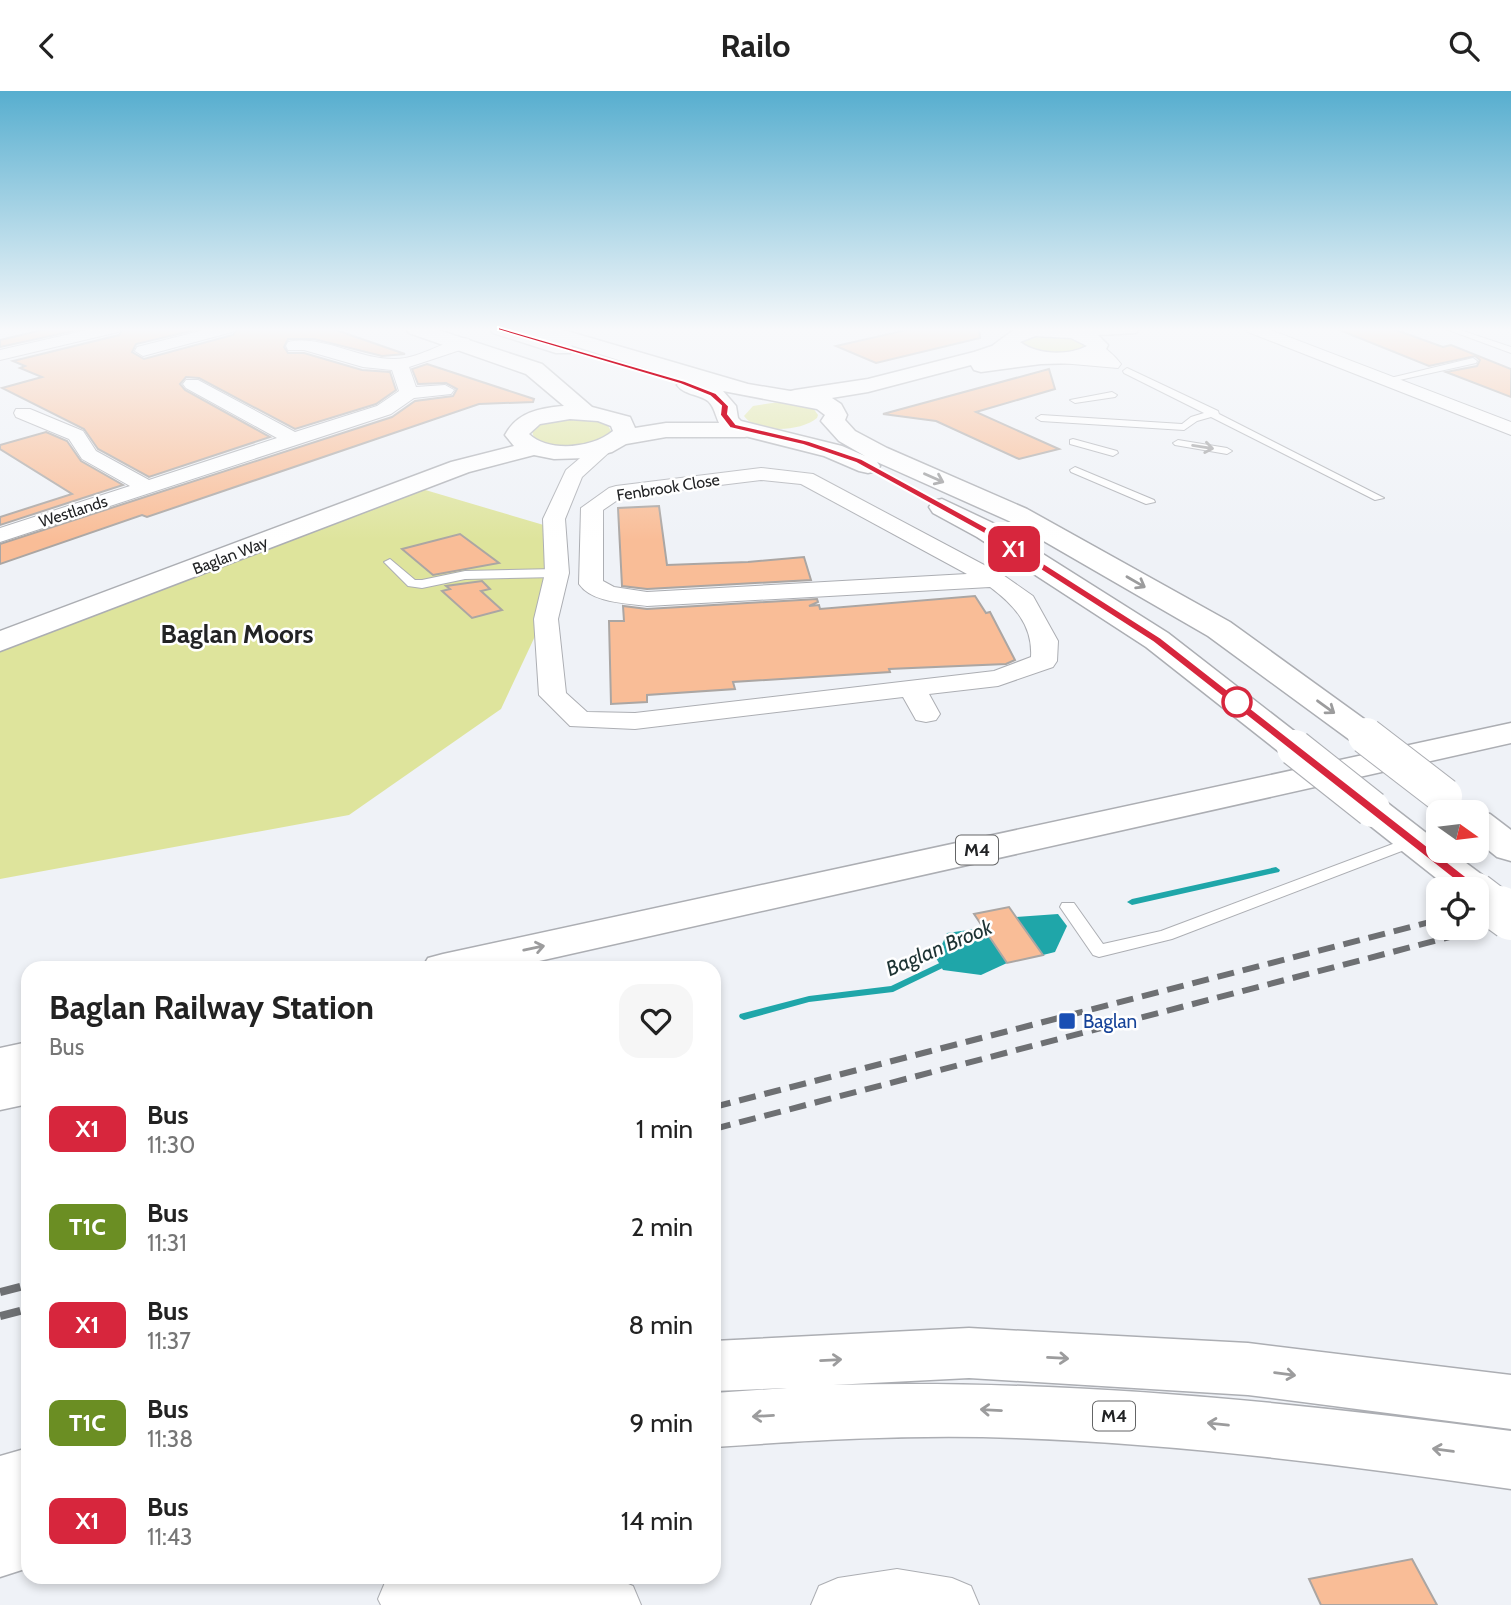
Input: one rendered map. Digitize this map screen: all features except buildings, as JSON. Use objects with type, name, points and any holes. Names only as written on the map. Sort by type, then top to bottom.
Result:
[{"type":"main road","points":[[542,417],[545,400]]},
{"type":"main road","points":[[570,400],[614,434],[716,428],[806,433],[822,428],[852,400]]},
{"type":"main road","points":[[718,400],[726,409]]},
{"type":"main road","points":[[814,400],[833,415],[847,436],[878,453],[1018,516],[1219,629],[1449,800]]},
{"type":"main road","points":[[726,409],[726,421],[754,432],[824,448],[859,461],[987,531],[1157,640],[1459,877]]},
{"type":"main road","points":[[585,412],[542,417],[523,425],[526,441],[562,452],[614,434],[726,409]]},
{"type":"main road","name":"Baglan Way","points":[[0,642],[526,441]]},
{"type":"main road","name":"M4","points":[[475,961],[1511,733]]},
{"type":"main road","name":"M4","points":[[592,961],[1511,755]]},
{"type":"main road","points":[[1489,831],[1510,848]]},
{"type":"main road","points":[[1489,900],[1511,918]]},
{"type":"main road","points":[[0,1065],[21,1060]]},
{"type":"main road","points":[[0,1093],[21,1088]]},
{"type":"main road","points":[[721,1366],[970,1353],[1248,1369],[1511,1402]]},
{"type":"main road","name":"M4","points":[[721,1420],[950,1408],[1151,1417],[1389,1442],[1511,1460]]},
{"type":"main road","points":[[0,1485],[21,1479]]},
{"type":"main road","points":[[0,1545],[21,1539]]},
{"type":"street","points":[[221,400],[293,439]]},
{"type":"street","name":"Westlands","points":[[0,535],[384,410],[399,400]]},
{"type":"street","points":[[1436,400],[1511,429]]},
{"type":"street","name":"Westlands","points":[[23,413],[76,435],[89,456],[146,487]]},
{"type":"street","name":"Fenbrook Close","points":[[614,434],[573,474],[554,519],[557,573],[546,619],[553,695],[583,733],[635,721],[999,678],[1044,661],[1045,641],[1024,601],[995,580],[806,478],[761,474],[616,492],[592,508],[591,584],[608,593],[647,599],[995,580]]},
{"type":"street","points":[[562,452],[573,474]]},
{"type":"street","points":[[912,688],[926,714]]},
{"type":"street","points":[[838,1605],[897,1597],[951,1605]]},
{"type":"street","points":[[405,1599],[614,1605]]},
{"type":"lane","points":[[1187,400],[1379,498]]},
{"type":"lane","points":[[1041,418],[1184,427],[1194,419],[1215,413]]},
{"type":"lane","points":[[1073,442],[1113,453]]},
{"type":"lane","points":[[1178,443],[1227,451]]},
{"type":"lane","points":[[1075,470],[1150,502]]},
{"type":"lane","points":[[390,562],[412,583],[422,584],[466,575],[557,573]]},
{"type":"lane","points":[[1068,907],[1099,951],[1166,935],[1423,849]]},
{"type":"green space","points":[[779,402],[813,408],[817,418],[800,426],[779,429],[758,426],[744,416],[753,406]]},
{"type":"green space","points":[[554,419],[593,419],[607,424],[611,431],[595,442],[574,447],[552,445],[534,438],[532,431],[540,424]]},
{"type":"green space","points":[[422,489],[547,526],[544,617],[501,709],[349,815],[0,879],[0,649]]},
{"type":"water","points":[[1058,914],[1067,926],[1055,952],[1043,955],[1016,917]]},
{"type":"water","points":[[983,928],[1007,963],[981,975],[943,970],[936,958],[947,933]]},
{"type":"waterway","name":"Baglan Brook","points":[[1132,902],[1276,870]]},
{"type":"waterway","name":"Baglan Brook","points":[[744,1016],[809,999],[893,989],[950,961]]},
{"type":"railway","points":[[1489,907],[1511,901]]},
{"type":"railway","points":[[721,1127],[1511,921]]},
{"type":"railway","points":[[721,1105],[1426,923]]},
{"type":"railway","points":[[0,1292],[21,1287]]},
{"type":"railway","points":[[0,1316],[21,1311]]},
{"type":"bus line","name":"X1","points":[[721,400],[726,409],[726,421],[733,426],[806,443],[859,461],[987,531],[1157,640],[1460,877]]},
{"type":"place","name":"Baglan","points":[[1067,1021]]},
{"type":"district","name":"Baglan Moors","points":[[237,634]]}]
